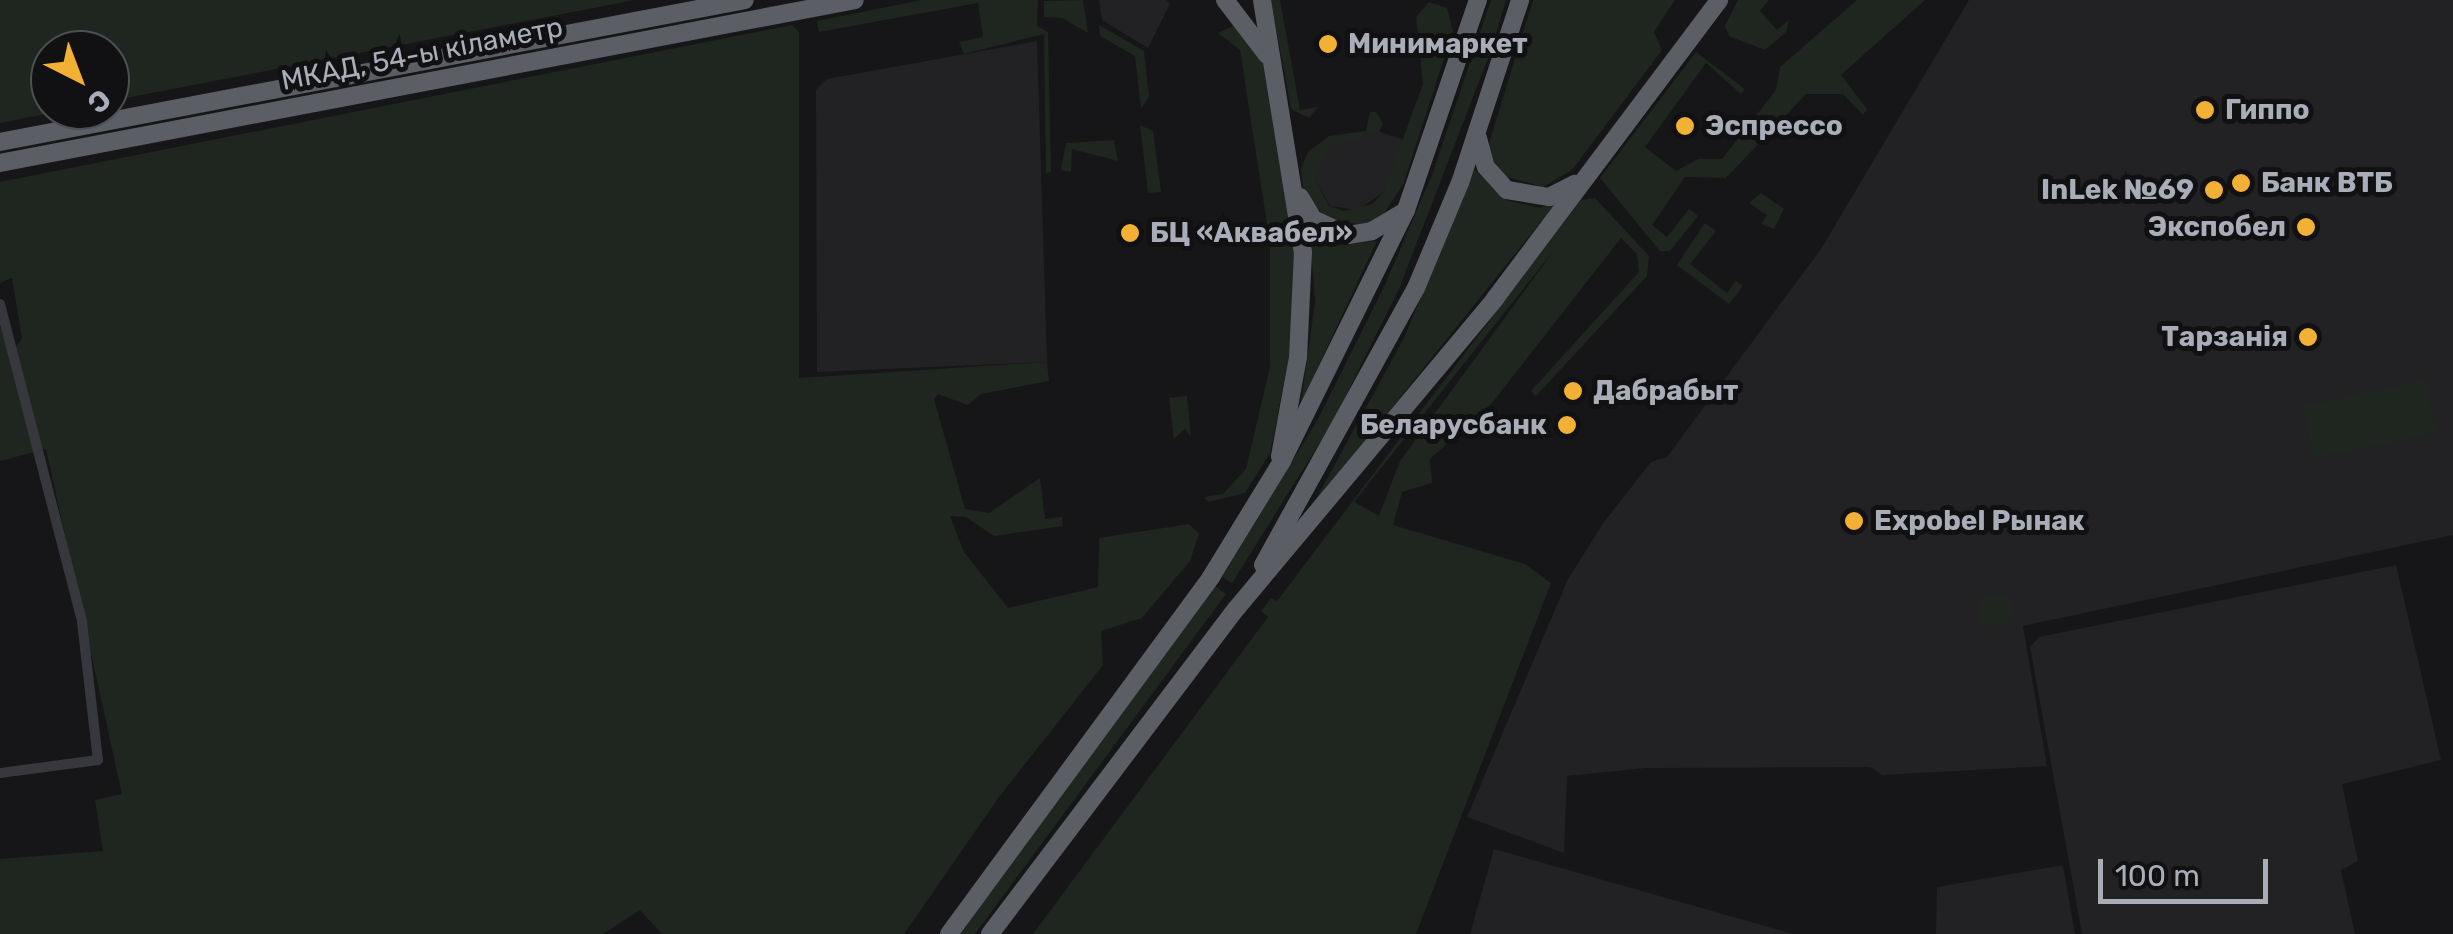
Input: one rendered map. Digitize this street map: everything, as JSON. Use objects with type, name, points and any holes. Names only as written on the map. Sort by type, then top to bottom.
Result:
[{"type":"highway","name":"МКАД, 54-ы кіламетр","points":[[0,142],[746,0]]},
{"type":"highway","name":"МКАД, 54-ы кіламетр","points":[[1,163],[855,0]]},
{"type":"highway","points":[[1225,0],[1247,22],[1276,75]]},
{"type":"highway","points":[[1262,0],[1296,190],[1304,300],[1274,476]]},
{"type":"highway","points":[[949,934],[1210,577],[1274,476],[1346,344],[1406,210],[1478,0]]},
{"type":"highway","points":[[1243,600],[1408,304],[1477,132],[1520,0]]},
{"type":"highway","points":[[990,934],[1243,600],[1494,300],[1719,0]]},
{"type":"highway","points":[[1477,132],[1486,166],[1519,195],[1548,197],[1584,178]]},
{"type":"highway","points":[[1296,190],[1313,218],[1336,232],[1372,231],[1406,210]]},
{"type":"street","points":[[0,304],[82,622],[98,760],[0,773]]},
{"type":"shaded area","points":[[0,0],[635,0],[130,97],[130,30],[30,30],[30,117],[0,123]]},
{"type":"shaded area","points":[[922,0],[1038,0],[1037,26],[1048,32],[1051,172],[1046,173],[1044,34],[964,54],[959,42],[983,37],[978,3],[819,32],[817,21]]},
{"type":"shaded area","points":[[1083,0],[1088,33],[1062,18],[1044,17],[1044,1]]},
{"type":"shaded area","points":[[1099,0],[1166,0],[1170,4],[1148,48],[1102,20]]},
{"type":"shaded area","points":[[1271,0],[1280,0],[1300,110],[1318,107],[1309,118],[1291,109]]},
{"type":"shaded area","points":[[1491,0],[1506,0],[1492,48],[1399,289],[1331,425],[1232,583],[1222,577],[1318,419],[1384,287],[1432,175]]},
{"type":"shaded area","points":[[1533,0],[1675,0],[1654,32],[1662,50],[1572,170],[1543,187],[1501,175],[1487,150]]},
{"type":"shaded area","points":[[1738,0],[1769,0],[1760,11],[1777,30],[1789,20],[1786,32],[1765,50],[1729,36],[1725,26]]},
{"type":"shaded area","points":[[1857,0],[1925,0],[1841,75],[1867,109],[1863,115],[1843,94],[1806,94],[1726,178],[1685,177],[1652,225],[1667,237],[1689,209],[1698,216],[1670,251],[1660,251],[1600,178],[1696,52],[1745,89],[1741,94],[1706,63],[1645,147],[1676,171],[1698,159],[1722,159],[1776,90],[1780,67]]},
{"type":"shaded area","points":[[1969,0],[2453,0],[2453,535],[2023,626],[2047,766],[1882,775],[1870,767],[1646,768],[1567,776],[1564,853],[1467,817],[1568,579],[1604,522],[1651,462],[1667,457],[1821,249]]},
{"type":"shaded area","points":[[1429,2],[1447,8],[1453,31],[1403,185],[1381,218],[1363,225],[1328,219],[1304,195],[1301,169],[1308,152],[1329,136],[1366,131],[1370,112],[1376,112],[1383,124],[1379,132],[1328,148],[1315,179],[1329,206],[1344,211],[1372,204],[1383,193],[1423,84],[1416,17]]},
{"type":"shaded area","points":[[792,25],[799,32],[799,378],[1047,362],[1049,381],[981,394],[968,405],[938,394],[934,399],[965,509],[989,513],[1040,478],[1045,519],[1062,517],[1063,526],[994,536],[966,517],[950,516],[964,552],[1008,608],[1098,587],[1099,538],[1189,524],[1199,534],[1190,561],[1142,618],[1101,631],[1103,665],[999,797],[904,934],[662,934],[640,910],[603,934],[0,934],[0,859],[103,851],[95,800],[122,794],[46,449],[0,461],[0,327],[13,351],[22,338],[12,278],[0,283],[0,182]]},
{"type":"shaded area","points":[[1099,25],[1144,51],[1149,97],[1141,109],[1135,56],[1100,36]]},
{"type":"shaded area","points":[[1233,26],[1244,29],[1266,66],[1295,229],[1299,306],[1270,453],[1245,493],[1208,502],[1204,497],[1223,494],[1246,469],[1270,367],[1270,243],[1240,50],[1218,33]]},
{"type":"shaded area","points":[[1037,41],[1047,362],[817,372],[816,90],[827,79]]},
{"type":"shaded area","points":[[1140,125],[1153,131],[1161,192],[1148,193]]},
{"type":"shaded area","points":[[1375,130],[1404,140],[1383,193],[1357,210],[1330,206],[1315,179],[1318,162],[1328,148]]},
{"type":"shaded area","points":[[1114,140],[1118,161],[1072,149],[1071,172],[1061,170],[1066,143]]},
{"type":"shaded area","points":[[1474,169],[1506,200],[1540,208],[1559,199],[1310,510],[1404,338]]},
{"type":"shaded area","points":[[1761,193],[1784,209],[1774,229],[1761,224],[1767,215],[1749,203]]},
{"type":"shaded area","points":[[1595,198],[1649,256],[1647,276],[1536,396],[1531,391],[1639,272],[1637,254],[1621,238],[1492,403],[1430,459],[1432,483],[1402,492],[1393,525],[1525,564],[1551,583],[1416,934],[1033,934],[1268,617],[1261,611],[1271,598],[1277,601],[1581,200]],"holes":[[[1555,249],[1400,461],[1379,516],[1354,502]]]},
{"type":"shaded area","points":[[1705,223],[1716,231],[1690,264],[1727,293],[1736,281],[1743,286],[1729,304],[1677,265]]},
{"type":"shaded area","points":[[1310,233],[1339,245],[1377,241],[1301,403],[1315,302]]},
{"type":"shaded area","points":[[2425,380],[2436,433],[2314,459],[2303,406]]},
{"type":"shaded area","points":[[1187,396],[1191,437],[1185,429],[1174,439],[1169,398]]},
{"type":"shaded area","points":[[2396,565],[2441,760],[2342,784],[2358,861],[2341,870],[2355,934],[2082,934],[2030,647],[2039,637]]},
{"type":"shaded area","points":[[1215,586],[1226,594],[975,934],[961,934],[1027,834]]},
{"type":"shaded area","points":[[1995,593],[2007,598],[2012,610],[2007,622],[1995,627],[1983,622],[1978,610],[1983,598]]},
{"type":"shaded area","points":[[1494,849],[1793,934],[1470,934]]},
{"type":"shaded area","points":[[2063,865],[2075,934],[1936,934],[1937,887]]},
{"type":"place","name":"Минимаркет","points":[[1328,44]]},
{"type":"place","name":"Гиппо","points":[[2205,110]]},
{"type":"place","name":"Эспрессо","points":[[1685,126]]},
{"type":"place","name":"Банк ВТБ","points":[[2241,183]]},
{"type":"place","name":"InLek №69","points":[[2214,190]]},
{"type":"place","name":"Экспобел","points":[[2306,227]]},
{"type":"place","name":"БЦ «Аквабел»","points":[[1130,233]]},
{"type":"place","name":"Тарзанія","points":[[2308,337]]},
{"type":"place","name":"Дабрабыт","points":[[1573,391]]},
{"type":"place","name":"Беларусбанк","points":[[1567,425]]},
{"type":"place","name":"Expobel Рынак","points":[[1854,521]]}]
